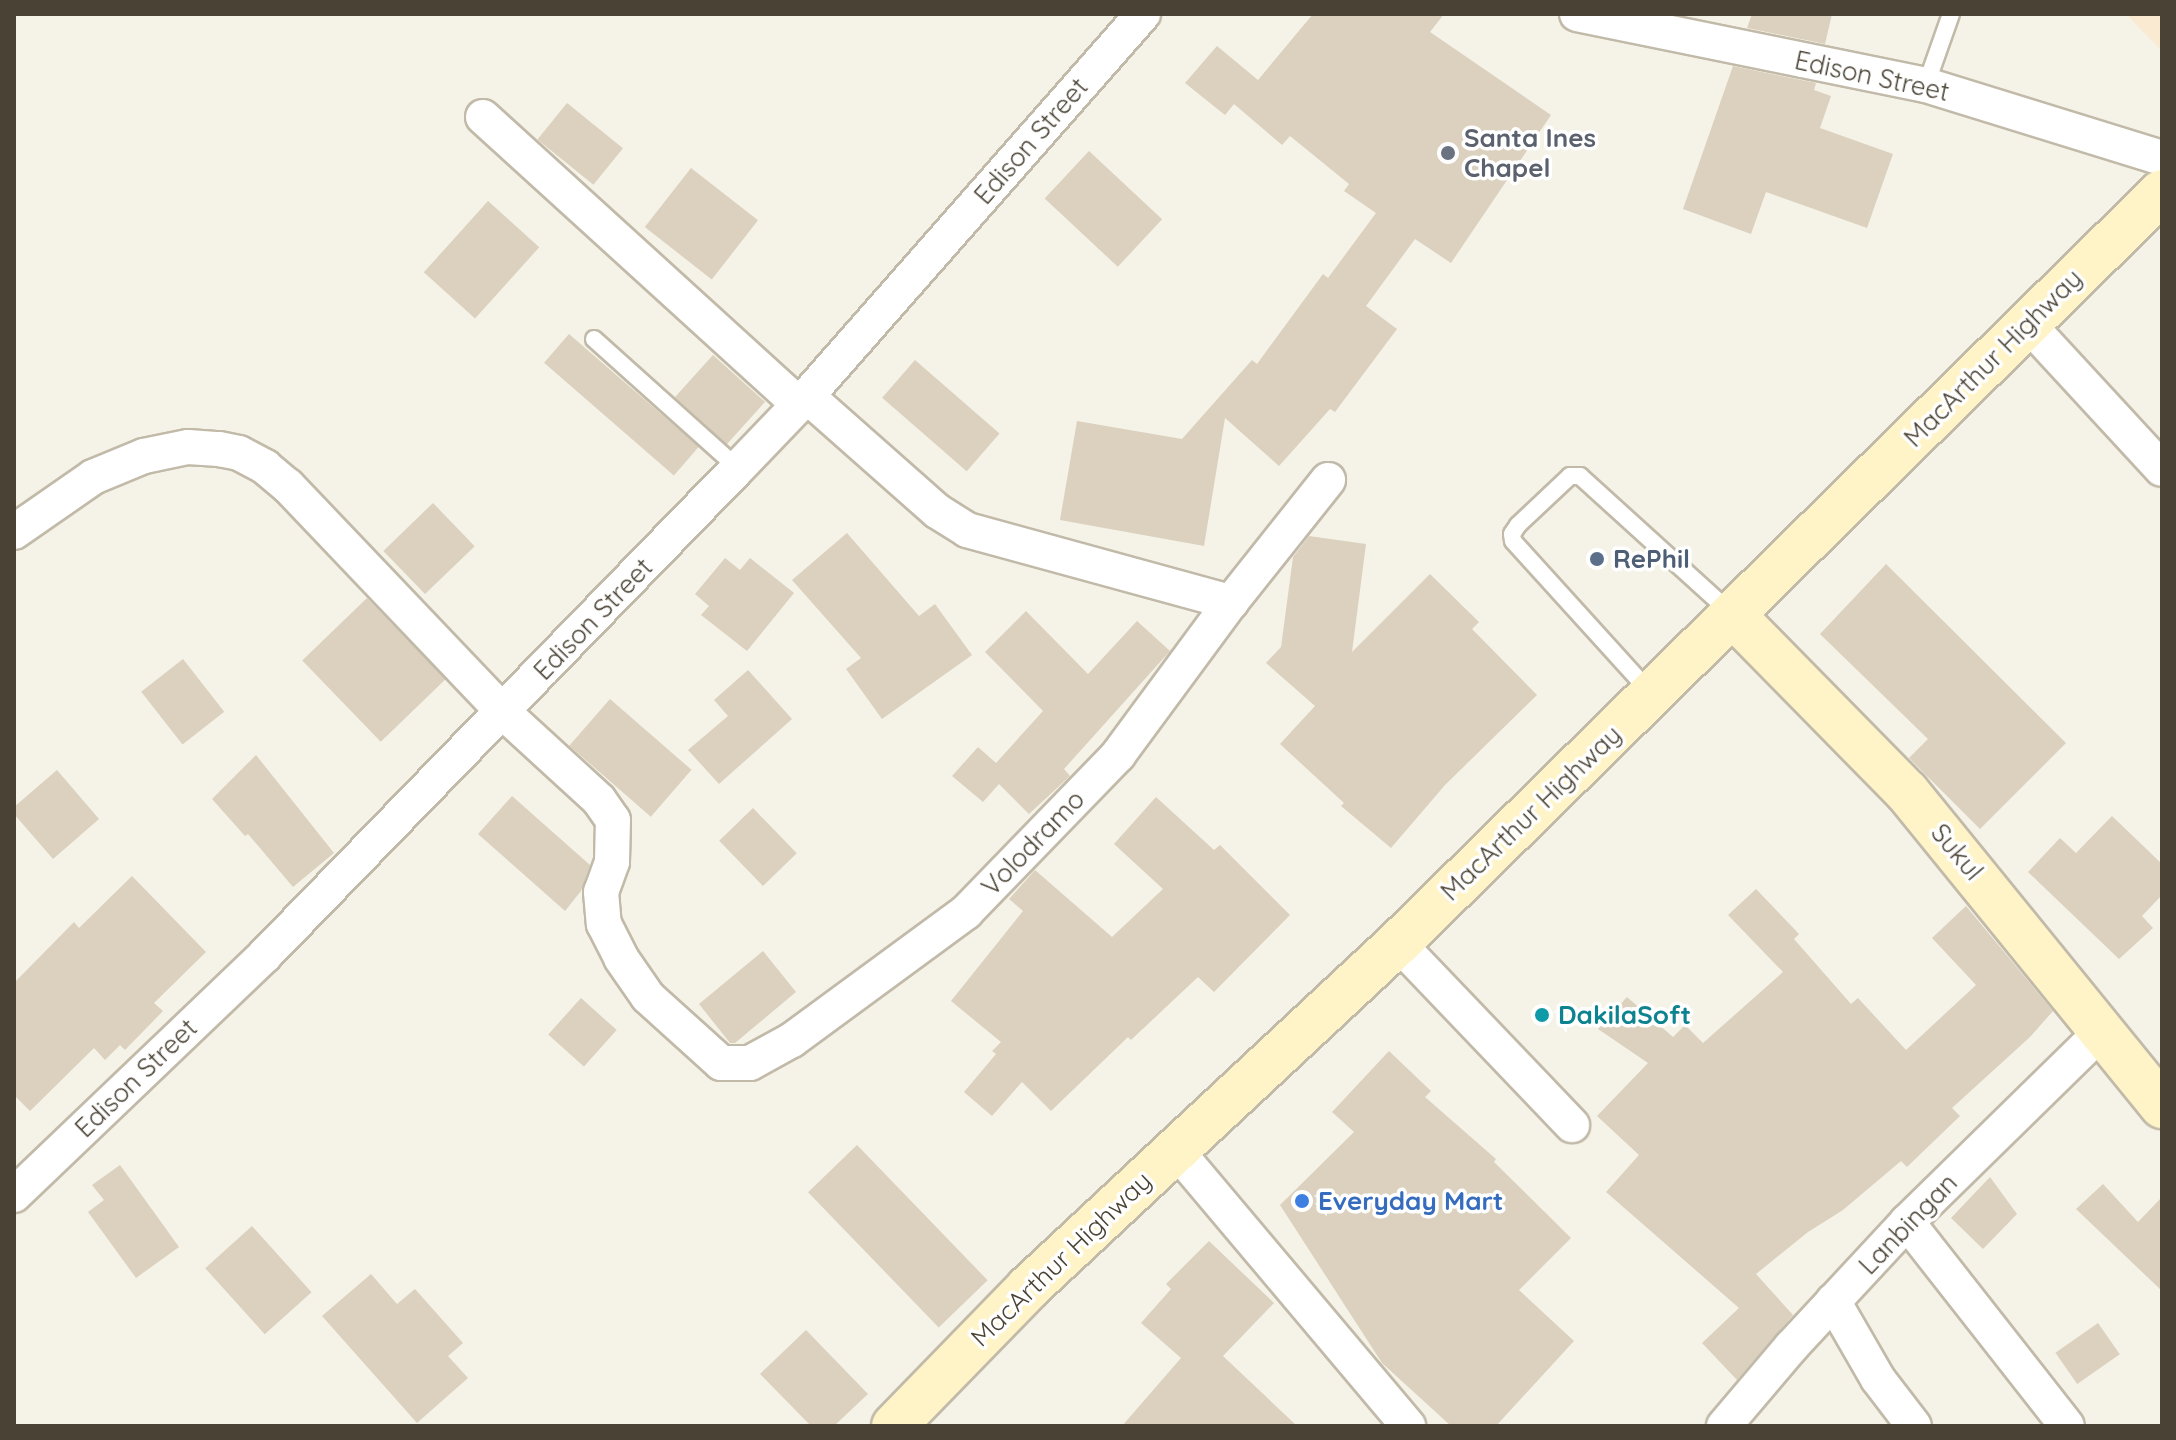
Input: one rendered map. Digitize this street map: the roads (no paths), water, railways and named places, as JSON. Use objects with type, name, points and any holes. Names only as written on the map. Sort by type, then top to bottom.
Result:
[{"type":"main road","name":"MacArthur Highway","points":[[894,1426],[1028,1288],[1398,943],[2162,192]]},
{"type":"main road","name":"Sukul","points":[[1733,615],[1907,792],[2162,1106]]},
{"type":"street","name":"Edison Street","points":[[14,1195],[265,955],[738,468],[803,400],[1143,14]]},
{"type":"street","name":"Edison Street","points":[[1577,14],[1926,85],[2162,158]]},
{"type":"street","points":[[483,117],[803,400],[937,511],[967,530],[1231,602]]},
{"type":"street","points":[[2028,324],[2162,469]]},
{"type":"street","points":[[14,532],[116,466],[188,447],[239,453],[288,486],[503,712]]},
{"type":"street","name":"Volodramo","points":[[503,712],[599,800],[613,820],[612,862],[601,892],[604,924],[621,958],[648,997],[721,1063],[750,1063],[792,1040],[966,912],[1118,755],[1231,602],[1328,480]]},
{"type":"street","points":[[1398,943],[1572,1125]]},
{"type":"street","name":"Lanbingan","points":[[1724,1426],[1735,1409],[1907,1222],[2102,1031]]},
{"type":"street","points":[[1175,1149],[1408,1426]]},
{"type":"street","points":[[1907,1222],[2067,1426]]},
{"type":"street","points":[[1833,1301],[1878,1379],[1914,1426]]},
{"type":"lane","points":[[1926,85],[1951,14]]},
{"type":"lane","points":[[594,339],[738,468]]},
{"type":"lane","points":[[1652,694],[1513,541],[1512,534],[1518,525],[1575,474],[1733,615]]},
{"type":"place","name":"Santa Ines Chapel","points":[[1448,153]]},
{"type":"place","name":"RePhil","points":[[1597,559]]},
{"type":"place","name":"DakilaSoft","points":[[1542,1015]]},
{"type":"place","name":"Everyday Mart","points":[[1302,1201]]}]
